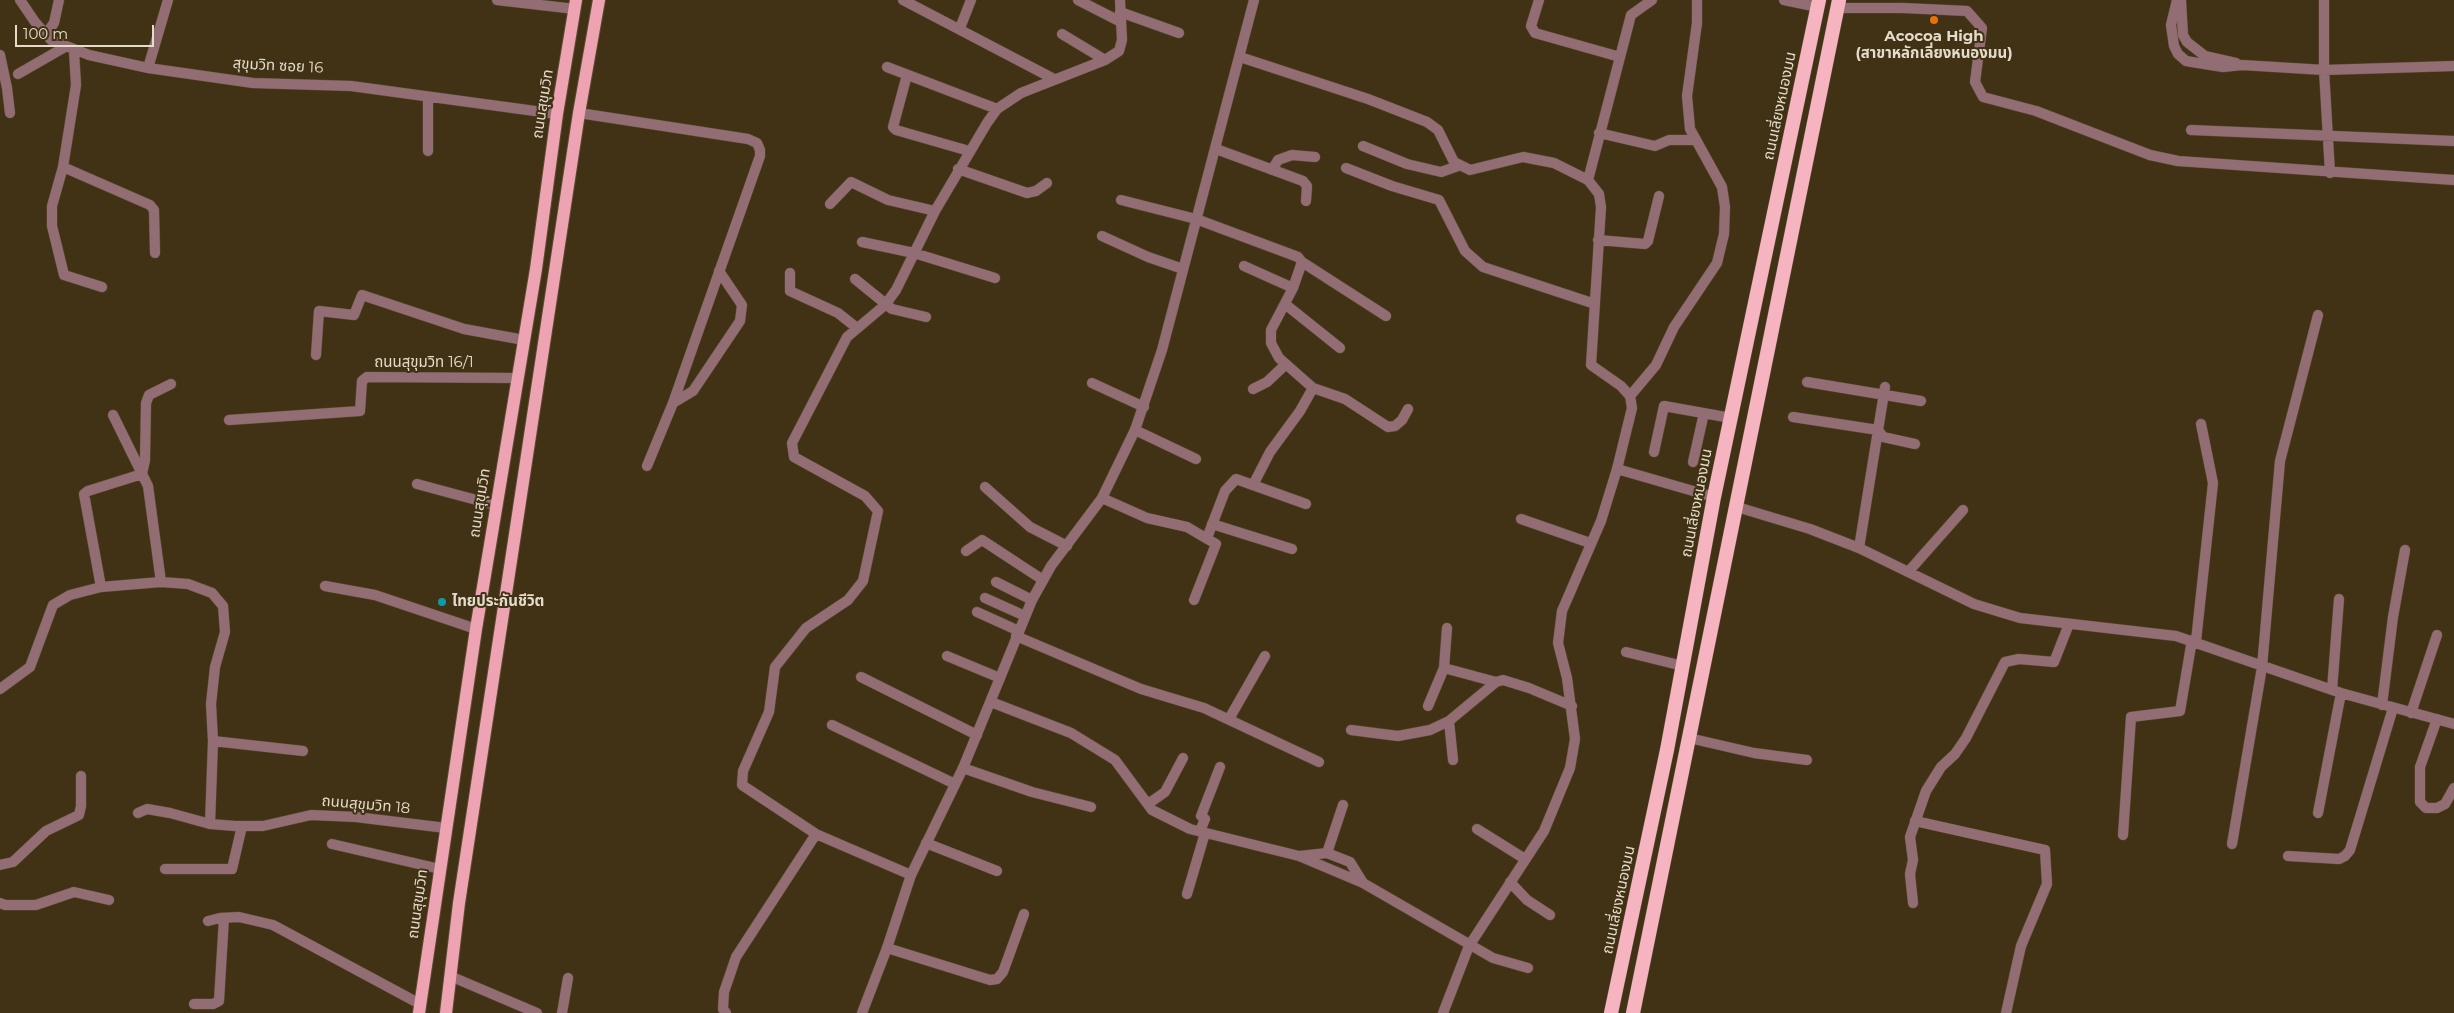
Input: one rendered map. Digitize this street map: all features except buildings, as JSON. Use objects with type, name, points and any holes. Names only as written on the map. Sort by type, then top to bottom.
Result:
[{"type":"highway","name":"ถนนเลี่ยงหนองมน","points":[[1611,1013],[1668,750],[1714,497],[1819,4]]},
{"type":"highway","points":[[1633,1013],[1838,4]]},
{"type":"highway","points":[[1755,302],[1777,306]]},
{"type":"main road","points":[[446,1013],[462,884],[579,113],[599,0]]},
{"type":"main road","name":"ถนนสุขุมวิท","points":[[420,1008],[476,629],[540,243],[557,114],[576,5]]},
{"type":"street","name":"สุขุมวิท ซอย 16","points":[[20,0],[51,40],[70,49],[148,68],[253,82],[351,86],[557,114]]},
{"type":"street","points":[[46,34],[54,24],[59,0]]},
{"type":"street","points":[[148,68],[168,0]]},
{"type":"street","points":[[501,0],[576,5]]},
{"type":"street","points":[[903,0],[960,28],[1054,79]]},
{"type":"street","points":[[960,28],[971,0]]},
{"type":"street","points":[[1078,0],[1120,17],[1179,33]]},
{"type":"street","points":[[911,876],[816,834],[742,785],[743,772],[770,712],[776,667],[806,628],[848,600],[863,581],[878,511],[865,496],[794,458],[792,443],[847,337],[885,305],[896,290],[958,169],[997,110],[1020,93],[1105,60],[1119,51],[1122,40],[1120,0]]},
{"type":"street","points":[[862,1013],[887,948],[911,876],[963,768],[1032,600],[1043,580],[1102,498],[1144,407],[1162,350],[1254,0]]},
{"type":"street","points":[[1538,0],[1531,26],[1535,33],[1620,57]]},
{"type":"street","points":[[1588,180],[1631,15],[1652,0]]},
{"type":"street","points":[[1630,396],[1656,365],[1674,327],[1717,263],[1724,234],[1725,208],[1722,187],[1690,129],[1687,96],[1698,23],[1697,0]]},
{"type":"street","points":[[1784,0],[1819,4]]},
{"type":"street","points":[[2179,0],[2183,35],[2187,42],[2205,56],[2242,65]]},
{"type":"street","points":[[2179,0],[2172,25],[2174,46],[2178,54],[2186,60],[2198,63],[2223,67],[2242,65],[2324,70],[2454,66]]},
{"type":"street","points":[[2325,0],[2324,70],[2330,173]]},
{"type":"street","points":[[1838,4],[1967,11],[1982,28],[1975,82],[1983,97],[2036,111],[2150,155],[2178,161],[2330,173],[2454,180]]},
{"type":"street","points":[[1062,34],[1105,60]]},
{"type":"street","points":[[18,74],[70,49],[76,85],[63,167],[52,206],[52,226],[64,274],[102,287]]},
{"type":"street","points":[[0,55],[8,88],[10,113]]},
{"type":"street","points":[[1240,57],[1368,99],[1427,122],[1438,130],[1458,166]]},
{"type":"street","points":[[888,67],[997,110]]},
{"type":"street","points":[[907,75],[892,124],[896,130],[969,152]]},
{"type":"street","points":[[428,97],[428,151]]},
{"type":"street","points":[[579,113],[748,139],[757,143],[760,156],[673,403],[647,466]]},
{"type":"street","points":[[2191,130],[2454,141]]},
{"type":"street","points":[[1599,133],[1655,146],[1669,140],[1696,140]]},
{"type":"street","points":[[1363,146],[1407,164],[1441,172],[1458,166],[1470,170],[1523,157],[1554,163],[1588,180],[1599,194],[1601,207],[1591,364],[1621,386],[1630,396],[1632,408],[1617,469],[1601,521],[1562,611],[1558,643],[1572,706],[1575,739],[1570,768],[1544,831],[1469,946],[1442,1013]]},
{"type":"street","points":[[1216,149],[1303,181],[1307,186],[1306,201]]},
{"type":"street","points":[[1272,170],[1278,160],[1292,155],[1315,157]]},
{"type":"street","points":[[63,167],[150,205],[154,210],[155,253]]},
{"type":"street","points":[[1346,168],[1392,186],[1439,200],[1465,251],[1484,267],[1595,304]]},
{"type":"street","points":[[958,169],[1026,193],[1036,191],[1047,183]]},
{"type":"street","points":[[830,204],[851,182],[888,200],[935,211]]},
{"type":"street","points":[[1598,240],[1645,244],[1648,241],[1659,196]]},
{"type":"street","points":[[1121,200],[1196,219],[1298,257],[1302,262],[1386,316]]},
{"type":"street","points":[[1102,236],[1148,257],[1183,270]]},
{"type":"street","points":[[862,242],[914,253],[995,278]]},
{"type":"street","points":[[1302,262],[1286,304],[1271,330],[1271,343],[1279,358],[1313,388],[1345,400],[1388,427],[1395,426],[1402,420],[1408,409]]},
{"type":"street","points":[[1244,266],[1293,288]]},
{"type":"street","points":[[673,403],[693,391],[740,321],[742,305],[719,270]]},
{"type":"street","points":[[790,273],[790,291],[838,313],[857,328]]},
{"type":"street","points":[[855,278],[892,309],[926,317]]},
{"type":"street","points":[[316,355],[319,311],[354,315],[362,295],[464,330],[524,340]]},
{"type":"street","points":[[1286,304],[1340,348]]},
{"type":"street","points":[[2232,844],[2262,667],[2280,461],[2318,315]]},
{"type":"street","points":[[1253,389],[1267,382],[1286,364]]},
{"type":"street","name":"ถนนสุขุมวิท 16/1","points":[[229,420],[360,411],[362,381],[367,377],[517,378]]},
{"type":"street","points":[[1807,382],[1885,391],[1921,401]]},
{"type":"street","points":[[1092,383],[1144,407]]},
{"type":"street","points":[[142,474],[146,460],[144,422],[146,404],[149,395],[171,384]]},
{"type":"street","points":[[1253,485],[1270,452],[1300,411],[1313,388]]},
{"type":"street","points":[[1859,548],[1885,391]]},
{"type":"street","points":[[1654,452],[1664,406],[1731,418]]},
{"type":"street","points":[[1693,462],[1704,413]]},
{"type":"street","points":[[113,415],[148,486],[161,582]]},
{"type":"street","points":[[1793,417],[1878,430],[1883,437],[1915,444]]},
{"type":"street","points":[[2123,835],[2131,717],[2180,711],[2194,640],[2213,483],[2201,424]]},
{"type":"street","points":[[1135,430],[1196,459]]},
{"type":"street","points":[[1617,469],[1714,497]]},
{"type":"street","points":[[101,587],[84,494],[88,490],[142,474]]},
{"type":"street","points":[[1207,538],[1225,491],[1236,479],[1306,504]]},
{"type":"street","points":[[417,484],[496,505]]},
{"type":"street","points":[[985,487],[1030,527],[1067,546]]},
{"type":"street","points":[[1102,498],[1147,518],[1187,527],[1216,544],[1194,600]]},
{"type":"street","points":[[1737,507],[1810,529],[1859,548],[1974,604],[2020,618],[2176,636],[2194,640],[2262,667],[2336,691],[2454,724]]},
{"type":"street","points":[[1909,571],[1963,510]]},
{"type":"street","points":[[1521,519],[1590,543]]},
{"type":"street","points":[[1212,524],[1292,549]]},
{"type":"street","points":[[966,551],[982,540],[1043,580]]},
{"type":"street","points":[[2382,705],[2393,617],[2405,550]]},
{"type":"street","points":[[0,689],[30,667],[53,605],[70,595],[101,587],[161,582],[188,584],[212,592],[223,606],[225,632],[215,667],[211,704],[213,741],[210,824]]},
{"type":"street","points":[[996,582],[1032,600]]},
{"type":"street","points":[[325,586],[375,595],[476,629]]},
{"type":"street","points":[[984,598],[1025,616]]},
{"type":"street","points":[[2318,813],[2336,691],[2339,599]]},
{"type":"street","points":[[978,612],[1018,634],[1141,689],[1197,705],[1319,762]]},
{"type":"street","points":[[1913,902],[1910,874],[1913,860],[1910,838],[1926,791],[1941,767],[1955,754],[1970,732],[2005,662],[2018,659],[2054,662],[2069,624]]},
{"type":"street","points":[[1428,706],[1444,668],[1447,628]]},
{"type":"street","points":[[2410,713],[2437,635]]},
{"type":"street","points":[[1626,652],[1683,666]]},
{"type":"street","points":[[947,656],[1000,678]]},
{"type":"street","points":[[1229,719],[1265,656]]},
{"type":"street","points":[[1444,668],[1496,682]]},
{"type":"street","points":[[861,677],[977,735]]},
{"type":"street","points":[[1351,730],[1398,736],[1423,732],[1448,720],[1496,682],[1503,680],[1529,688],[1572,706]]},
{"type":"street","points":[[990,702],[1072,733],[1114,760],[1152,810],[1203,832],[1299,856],[1363,883],[1469,946],[1494,958],[1528,968]]},
{"type":"street","points":[[2288,856],[2330,859],[2346,856],[2356,831],[2393,708]]},
{"type":"street","points":[[2437,719],[2420,767],[2420,802],[2426,808],[2437,808],[2445,804],[2454,788]]},
{"type":"street","points":[[1448,720],[1454,760]]},
{"type":"street","points":[[832,725],[955,784]]},
{"type":"street","points":[[1689,738],[1754,753],[1807,760]]},
{"type":"street","points":[[213,741],[303,751]]},
{"type":"street","points":[[1148,804],[1165,792],[1183,758]]},
{"type":"street","points":[[1187,894],[1203,832],[1204,819],[1201,816],[1220,767]]},
{"type":"street","points":[[963,768],[1032,792],[1091,807]]},
{"type":"street","points":[[0,865],[13,862],[46,831],[79,815],[81,806],[80,776]]},
{"type":"street","points":[[1327,853],[1343,806]]},
{"type":"street","name":"ถนนสุขุมวิท 18","points":[[138,813],[147,809],[210,824],[242,826],[263,826],[311,815],[356,817],[446,828]]},
{"type":"street","points":[[1915,821],[2045,850],[2047,884],[2021,946],[2006,1013]]},
{"type":"street","points":[[165,869],[233,869],[242,826]]},
{"type":"street","points":[[1477,829],[1525,859]]},
{"type":"street","points":[[723,1012],[724,992],[736,957],[816,834]]},
{"type":"street","points":[[926,843],[996,871]]},
{"type":"street","points":[[332,844],[440,869]]},
{"type":"street","points":[[1299,856],[1327,853],[1350,862],[1363,883]]},
{"type":"street","points":[[1510,882],[1527,900],[1550,915]]},
{"type":"street","points":[[0,903],[5,905],[36,905],[74,892],[109,900]]},
{"type":"street","points":[[887,948],[980,978],[997,979],[1003,972],[1024,914]]},
{"type":"street","points":[[208,921],[224,918],[256,919],[273,925],[420,1008]]},
{"type":"street","points":[[194,1004],[213,1004],[219,1001],[224,918]]},
{"type":"street","points":[[450,976],[537,1013]]},
{"type":"street","points":[[562,1013],[568,978]]},
{"type":"place","name":"Acocoa High (สาขาหลักเลี่ยงหนองมน)","points":[[1934,20]]},
{"type":"place","name":"ไทยประกันชีวิต","points":[[442,602]]}]
